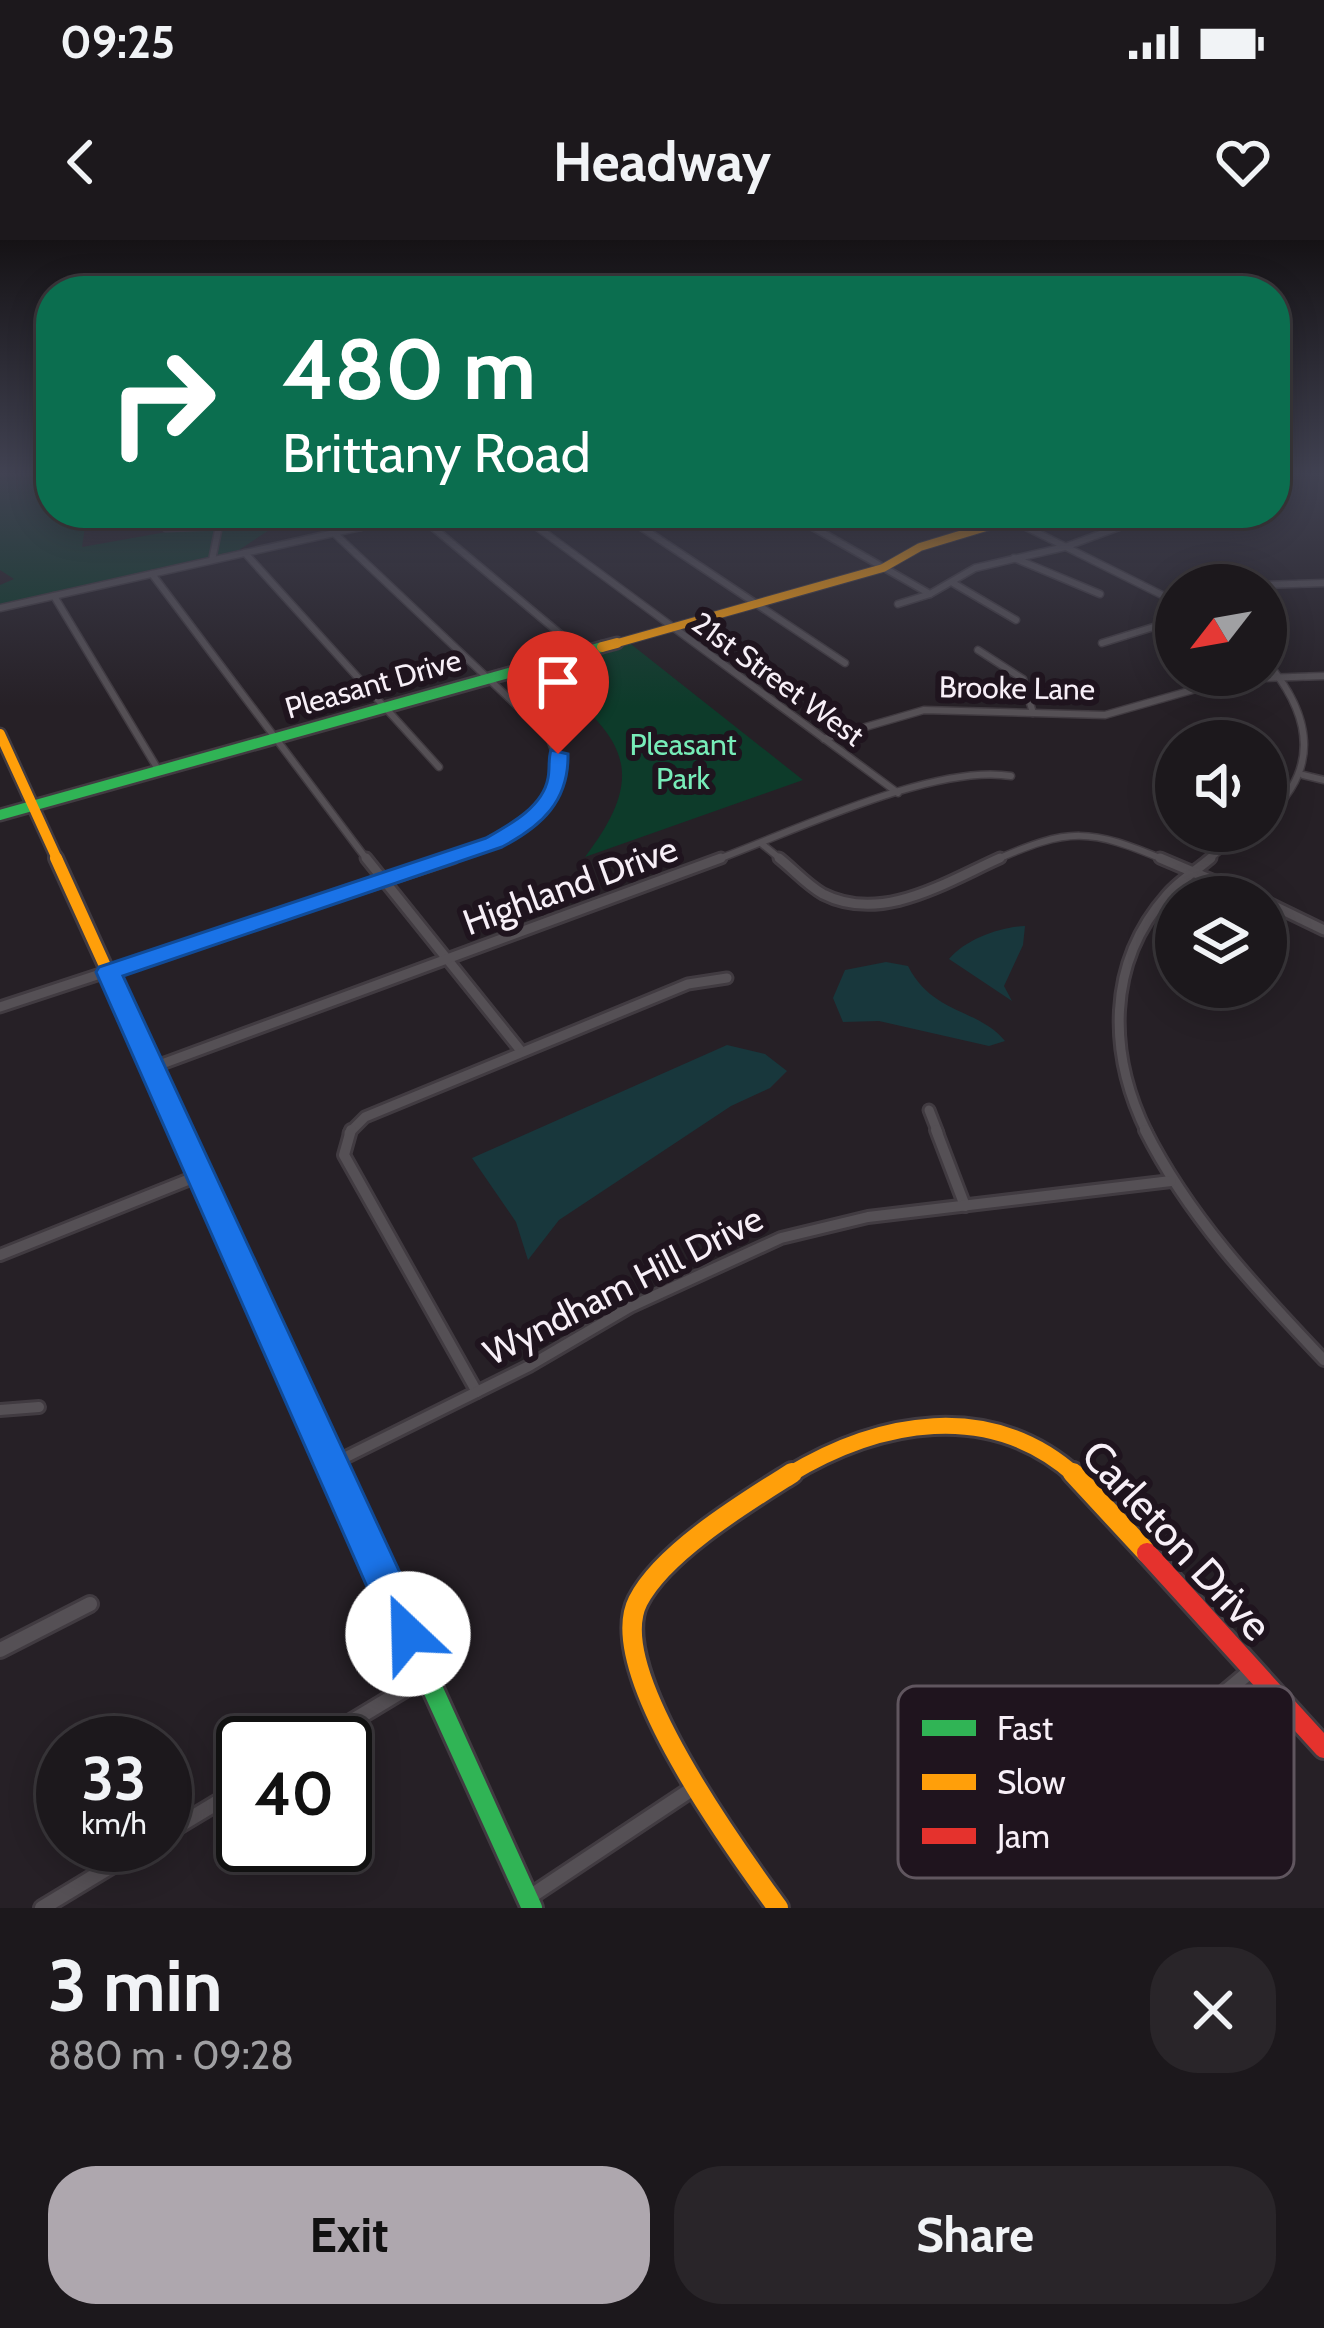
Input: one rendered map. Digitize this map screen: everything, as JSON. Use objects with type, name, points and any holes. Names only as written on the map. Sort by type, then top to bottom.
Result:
[{"type":"street","points":[[212,560],[214,552]]},
{"type":"street","points":[[0,608],[250,552]]},
{"type":"street","points":[[0,1007],[384,882],[510,834],[536,815],[554,793],[560,771],[554,745],[354,552]]},
{"type":"street","points":[[464,552],[583,653]]},
{"type":"street","name":"21st Street West","points":[[570,552],[898,793]]},
{"type":"street","points":[[678,552],[845,663]]},
{"type":"street","points":[[856,552],[930,595]]},
{"type":"street","name":"Pleasant Drive","points":[[0,815],[884,568],[912,552]]},
{"type":"street","points":[[898,604],[930,595],[975,568],[1045,552]]},
{"type":"street","points":[[1073,552],[1155,592]]},
{"type":"street","points":[[245,553],[439,767]]},
{"type":"street","points":[[1014,558],[1100,594]]},
{"type":"street","points":[[152,574],[384,882],[521,1051]]},
{"type":"street","points":[[953,583],[1016,620]]},
{"type":"street","points":[[1287,584],[1324,583]]},
{"type":"street","points":[[54,596],[159,771]]},
{"type":"street","points":[[1102,643],[1155,627]]},
{"type":"street","points":[[978,650],[1023,679],[1033,713]]},
{"type":"street","name":"Brooke Lane","points":[[1287,676],[1324,676]]},
{"type":"street","points":[[1287,691],[1302,724],[1303,775],[1287,799]]},
{"type":"street","name":"Brooke Lane","points":[[824,739],[924,710],[1106,715],[1172,696]]},
{"type":"street","points":[[0,734],[530,1903],[698,1785]]},
{"type":"street","name":"Highland Drive","points":[[151,1068],[898,793],[966,772],[1011,776]]},
{"type":"street","points":[[1303,775],[1324,780]]},
{"type":"street","points":[[762,844],[837,900],[889,905],[1047,837],[1076,833],[1120,841],[1201,876]]},
{"type":"street","points":[[1216,852],[1153,908],[1136,932],[1121,967],[1114,1008],[1116,1043],[1130,1099],[1172,1181],[1264,1297],[1324,1360]]},
{"type":"street","points":[[1287,910],[1324,930]]},
{"type":"street","points":[[1301,916],[1324,920]]},
{"type":"street","points":[[478,1392],[344,1155],[350,1132],[365,1117],[521,1051],[688,984],[727,978]]},
{"type":"street","points":[[929,1110],[965,1206]]},
{"type":"street","points":[[0,1255],[200,1175]]},
{"type":"street","name":"Wyndham Hill Drive","points":[[332,1464],[478,1392],[604,1321],[760,1246],[845,1222],[1172,1181]]},
{"type":"street","points":[[0,1410],[39,1407]]},
{"type":"street","name":"Carleton Drive","points":[[778,1908],[733,1846],[635,1669],[630,1623],[641,1591],[707,1532],[762,1494],[843,1452],[923,1429],[955,1425],[993,1429],[1034,1444],[1063,1463],[1268,1686]]},
{"type":"street","points":[[0,1650],[90,1604]]},
{"type":"street","points":[[1234,1686],[1253,1670]]},
{"type":"street","points":[[361,1716],[427,1676]]},
{"type":"street","name":"Carleton Drive","points":[[1294,1715],[1324,1748]]},
{"type":"street","points":[[41,1908],[101,1872]]},
{"type":"green space","points":[[0,552],[231,552],[0,604],[0,585],[14,579],[0,570]]},
{"type":"green space","name":"Pleasant Park","points":[[627,641],[803,780],[585,857],[619,796],[622,772],[617,751],[587,710],[538,666]]},
{"type":"water","points":[[1025,926],[1023,945],[1004,986],[1012,1001],[949,959],[984,935]]},
{"type":"water","points":[[886,962],[908,966],[930,994],[982,1022],[1005,1041],[989,1046],[879,1021],[843,1022],[833,998],[845,970]]},
{"type":"water","points":[[727,1045],[765,1054],[787,1071],[770,1088],[731,1106],[559,1220],[528,1260],[516,1222],[472,1158]]},
{"type":"traffic: fast","points":[[0,815],[602,647]]},
{"type":"traffic: fast","points":[[201,1177],[532,1908]]},
{"type":"traffic: slow","points":[[602,647],[883,568],[911,552]]},
{"type":"traffic: slow","points":[[0,734],[201,1177]]},
{"type":"traffic: slow","points":[[778,1908],[685,1768],[644,1685],[633,1648],[632,1618],[639,1597],[662,1570],[755,1496],[834,1451],[918,1425],[960,1423],[1002,1431],[1045,1452],[1082,1482],[1147,1553]]},
{"type":"traffic: jam","points":[[1147,1553],[1268,1686]]},
{"type":"traffic: jam","points":[[1294,1715],[1324,1748]]},
{"type":"route","points":[[408,1634],[108,972],[494,842],[519,829],[546,804],[559,782],[558,754]]}]
